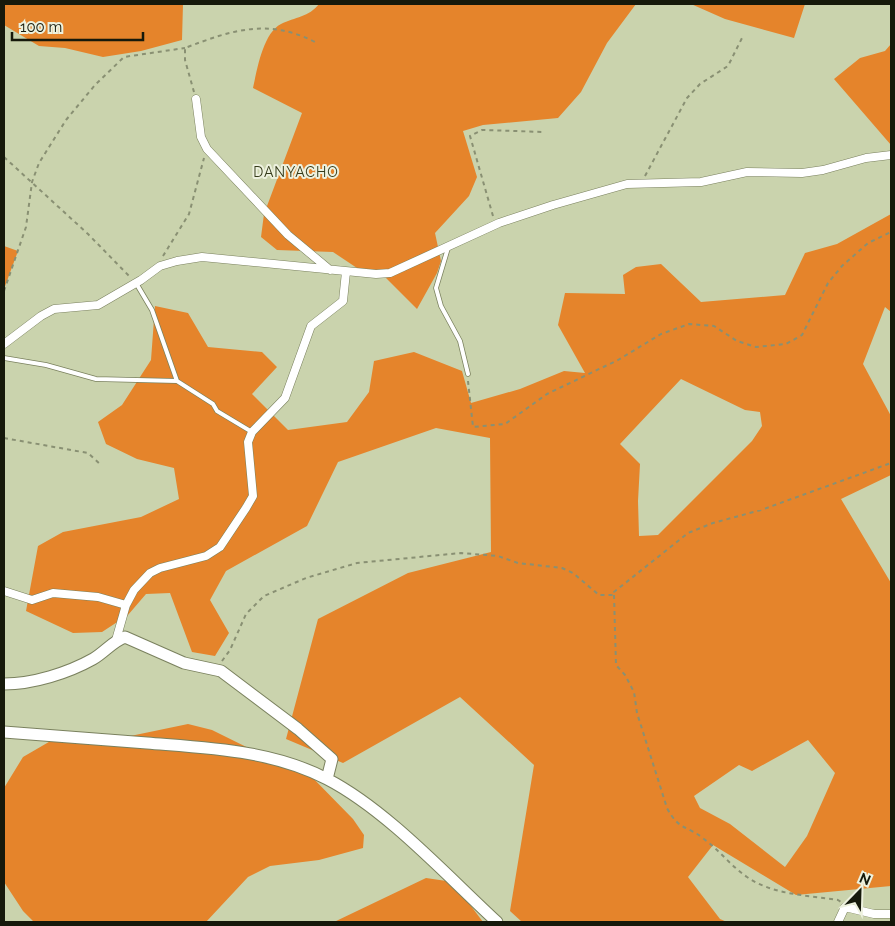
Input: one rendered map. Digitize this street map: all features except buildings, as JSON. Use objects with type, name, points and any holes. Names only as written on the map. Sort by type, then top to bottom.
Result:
[{"type":"street","points":[[196,99],[202,137],[207,149],[288,235],[330,270]]},
{"type":"street","points":[[4,344],[41,316],[54,309],[98,305],[136,283],[157,268],[177,261],[202,257],[346,272],[390,273],[496,225],[553,205],[627,184],[642,182],[701,182],[747,172],[823,170],[866,158],[891,155]]},
{"type":"street","points":[[4,684],[22,684],[91,660],[109,650],[116,640],[126,605],[134,590],[150,573],[160,568],[206,556],[220,547],[252,496],[248,442],[252,432],[285,398],[311,326],[343,302],[346,272]]},
{"type":"street","points":[[4,591],[32,600],[52,594],[98,597],[126,605]]},
{"type":"street","points":[[116,640],[125,637],[184,663],[216,670],[234,678],[327,753],[332,759],[327,779]]},
{"type":"street","points":[[4,732],[186,746],[250,753],[277,759],[327,779],[387,821],[497,922]]},
{"type":"street","points":[[838,922],[845,907],[874,914],[891,914]]},
{"type":"lane","points":[[448,248],[436,288],[441,306],[460,341],[468,374]]},
{"type":"lane","points":[[136,283],[152,310],[177,381]]},
{"type":"lane","points":[[4,358],[46,365],[96,380],[177,381],[213,404],[217,411],[252,432]]},
{"type":"path","points":[[4,291],[26,227],[32,182],[39,163],[66,120],[110,69],[124,57],[185,48],[224,33],[260,28],[285,29],[315,42]]},
{"type":"path","points":[[642,182],[687,98],[700,84],[728,66],[743,36]]},
{"type":"path","points":[[185,48],[185,60],[196,99]]},
{"type":"path","points":[[496,225],[470,136],[482,130],[544,132]]},
{"type":"path","points":[[157,268],[189,214],[197,179],[207,149]]},
{"type":"path","points":[[4,157],[88,234],[136,283]]},
{"type":"path","points":[[468,374],[473,427],[505,424],[547,394],[618,360],[661,334],[689,324],[714,326],[737,341],[756,347],[786,344],[802,335],[828,283],[842,266],[868,243],[891,232]]},
{"type":"path","points":[[4,438],[88,453],[100,464]]},
{"type":"path","points":[[845,907],[838,900],[782,892],[763,887],[731,864],[704,838],[674,822],[637,713],[634,692],[625,675],[616,665],[614,592],[688,533],[713,523],[761,510],[891,463]]},
{"type":"path","points":[[216,670],[230,650],[246,614],[256,602],[264,596],[306,578],[357,563],[461,553],[498,556],[518,563],[562,568],[573,573],[599,595],[614,595]]},
{"type":"shaded area","points":[[4,4],[183,4],[182,40],[141,51],[103,57],[65,48],[39,46],[4,25]]},
{"type":"shaded area","points":[[319,4],[636,4],[607,43],[581,92],[558,118],[483,125],[463,131],[477,177],[469,196],[435,233],[441,261],[437,273],[417,309],[382,274],[360,270],[333,252],[277,250],[261,237],[264,214],[302,113],[253,88],[259,62],[265,43],[275,29],[281,24],[311,12]]},
{"type":"shaded area","points":[[691,4],[805,4],[794,38],[725,19]]},
{"type":"shaded area","points":[[891,44],[891,145],[834,79],[860,58],[885,51]]},
{"type":"shaded area","points":[[891,214],[891,312],[885,307],[863,364],[891,416],[891,475],[841,499],[891,583],[891,886],[796,895],[713,845],[688,877],[720,919],[727,922],[522,922],[510,911],[534,765],[460,697],[343,763],[286,739],[318,619],[408,573],[491,552],[490,438],[436,428],[338,462],[307,526],[226,571],[210,600],[229,633],[215,656],[192,652],[170,593],[146,594],[128,615],[102,632],[73,633],[26,611],[38,546],[63,532],[141,517],[179,499],[174,468],[137,459],[106,444],[98,422],[122,405],[151,360],[155,306],[188,313],[208,347],[262,352],[277,367],[252,394],[288,430],[347,422],[369,392],[374,361],[414,352],[462,371],[471,403],[520,389],[564,371],[585,373],[558,325],[565,293],[625,294],[623,275],[636,267],[661,264],[701,302],[785,295],[805,253],[837,244]],"holes":[[[681,379],[745,410],[760,412],[762,426],[752,441],[658,535],[639,536],[640,464],[620,444]],[[808,740],[835,773],[807,836],[785,867],[730,824],[700,808],[694,796],[739,765],[752,771]]]},
{"type":"shaded area","points":[[4,246],[18,251],[4,289]]},
{"type":"shaded area","points":[[188,724],[212,730],[271,759],[307,772],[353,819],[364,835],[363,848],[319,860],[270,866],[248,877],[206,922],[34,922],[23,911],[4,882],[4,788],[23,757],[54,739],[116,739]]},
{"type":"shaded area","points":[[426,878],[453,882],[483,922],[334,922]]},
{"type":"district","name":"DANYACHO","points":[[296,172]]}]
